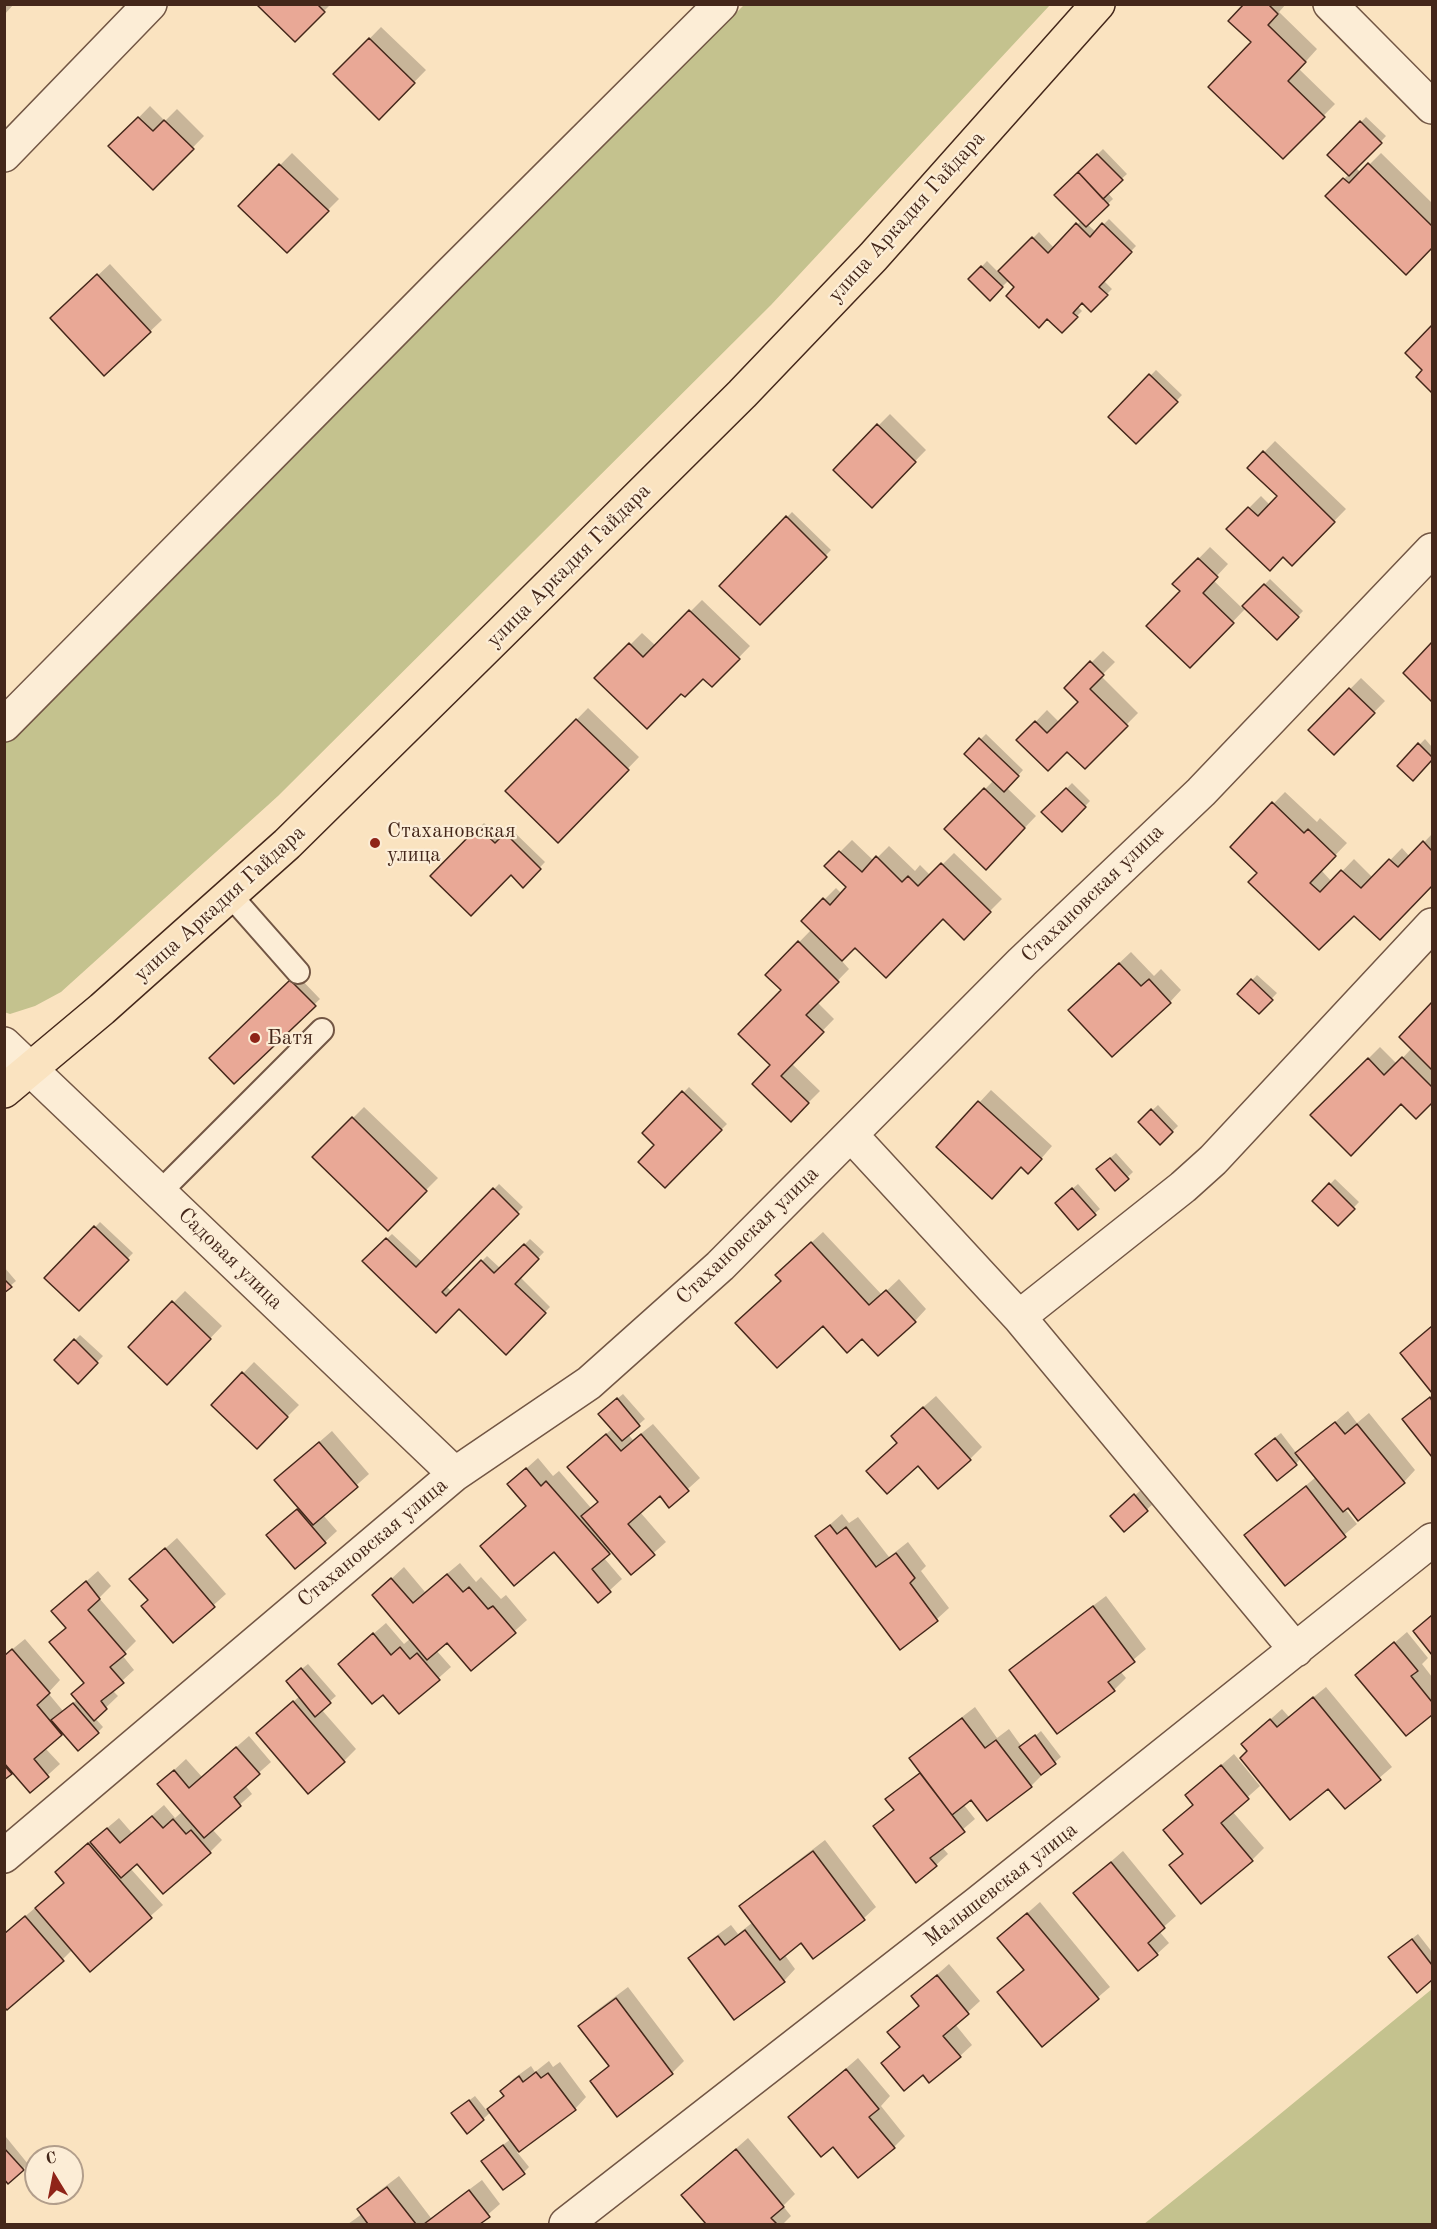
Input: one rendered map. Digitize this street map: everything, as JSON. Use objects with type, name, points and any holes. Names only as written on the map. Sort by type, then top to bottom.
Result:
[{"type":"main road","name":"улица Аркадия Гайдара","points":[[4,1091],[32,1070],[231,896],[332,802],[742,394],[873,257],[1098,4]]},
{"type":"street","points":[[4,155],[150,4]]},
{"type":"street","points":[[4,725],[440,284],[721,4]]},
{"type":"street","points":[[1330,4],[1432,107]]},
{"type":"street","name":"Стахановская улица","points":[[4,1856],[455,1474],[589,1383],[720,1266],[1022,962],[1201,792],[1432,550]]},
{"type":"street","points":[[1019,1317],[1183,1187],[1213,1160],[1432,925]]},
{"type":"street","name":"Садовая улица","points":[[4,1044],[455,1474]]},
{"type":"street","points":[[851,1135],[1019,1317],[1296,1650]]},
{"type":"street","name":"Малышевская улица","points":[[566,2224],[969,1910],[1432,1540]]},
{"type":"lane","points":[[231,896],[298,972]]},
{"type":"lane","points":[[160,1192],[322,1030]]},
{"type":"shaded area","points":[[744,5],[1050,5],[771,305],[278,796],[61,992],[35,1006],[10,1014],[4,1012],[4,744]]},
{"type":"shaded area","points":[[1432,1989],[1432,2224],[1144,2224],[1251,2138]]},
{"type":"building","points":[[256,4],[317,4],[325,12],[295,42]]},
{"type":"building","points":[[1244,4],[1268,4],[1278,14],[1268,25],[1306,62],[1288,81],[1325,117],[1283,159],[1208,87],[1251,42],[1228,21]]},
{"type":"building","points":[[369,38],[415,83],[379,120],[333,74]]},
{"type":"building","points":[[138,117],[153,131],[164,120],[194,149],[153,190],[108,146]]},
{"type":"building","points":[[1360,121],[1382,143],[1349,176],[1327,155]]},
{"type":"building","points":[[1097,154],[1123,180],[1103,199],[1078,172]]},
{"type":"building","points":[[1368,163],[1432,226],[1432,248],[1406,275],[1325,196],[1343,178],[1349,183]]},
{"type":"building","points":[[279,164],[329,211],[287,253],[238,206]]},
{"type":"building","points":[[1078,172],[1109,205],[1086,227],[1054,195]]},
{"type":"building","points":[[1076,223],[1090,237],[1102,223],[1132,252],[1099,287],[1108,295],[1091,312],[1082,303],[1073,313],[1078,317],[1062,333],[1047,319],[1039,328],[1006,296],[1014,287],[998,271],[1032,237],[1048,253]]},
{"type":"building","points":[[981,266],[1003,287],[990,301],[968,279]]},
{"type":"building","points":[[97,274],[151,332],[104,376],[50,318]]},
{"type":"building","points":[[1432,325],[1432,393],[1416,377],[1422,370],[1405,353]]},
{"type":"building","points":[[1149,374],[1178,402],[1136,444],[1108,417]]},
{"type":"building","points":[[877,424],[916,462],[872,508],[833,470]]},
{"type":"building","points":[[1263,451],[1335,522],[1292,566],[1283,557],[1270,571],[1226,529],[1248,507],[1258,516],[1277,496],[1247,468]]},
{"type":"building","points":[[786,516],[827,557],[760,625],[719,586]]},
{"type":"building","points":[[1198,558],[1218,577],[1203,593],[1234,623],[1190,668],[1146,626],[1180,591],[1172,584]]},
{"type":"building","points":[[1264,584],[1299,617],[1277,640],[1242,606]]},
{"type":"building","points":[[689,610],[740,659],[712,687],[703,679],[685,697],[681,694],[647,729],[594,678],[629,643],[643,657]]},
{"type":"building","points":[[1432,642],[1432,702],[1403,673]]},
{"type":"building","points":[[1090,661],[1104,675],[1090,689],[1128,726],[1085,769],[1067,752],[1048,771],[1016,740],[1035,721],[1047,733],[1078,702],[1064,688]]},
{"type":"building","points":[[1349,688],[1375,713],[1334,755],[1308,730]]},
{"type":"building","points":[[576,719],[629,770],[558,843],[505,791]]},
{"type":"building","points":[[979,738],[1019,776],[1004,792],[964,754]]},
{"type":"building","points":[[1418,743],[1432,757],[1432,760],[1413,781],[1397,766]]},
{"type":"building","points":[[984,788],[1025,828],[986,870],[944,829]]},
{"type":"building","points":[[1066,788],[1086,807],[1062,832],[1041,812]]},
{"type":"building","points":[[1272,802],[1304,833],[1308,829],[1336,856],[1310,883],[1320,892],[1341,870],[1361,888],[1389,859],[1398,867],[1423,841],[1432,851],[1432,886],[1380,940],[1354,916],[1319,950],[1248,882],[1257,873],[1230,847]]},
{"type":"building","points":[[478,827],[495,843],[505,833],[541,869],[523,888],[511,875],[471,916],[430,876]]},
{"type":"building","points":[[839,851],[862,872],[876,856],[902,882],[908,876],[918,886],[941,863],[991,912],[964,940],[943,919],[886,978],[855,948],[842,961],[801,921],[823,898],[830,905],[846,887],[824,866]]},
{"type":"building","points":[[798,941],[839,982],[806,1015],[824,1032],[781,1076],[809,1103],[791,1122],[752,1084],[770,1065],[738,1034],[781,990],[765,975]]},
{"type":"building","points":[[1119,963],[1141,986],[1149,979],[1171,1003],[1112,1057],[1068,1010]]},
{"type":"building","points":[[1251,979],[1273,1000],[1259,1014],[1237,994]]},
{"type":"building","name":"Батя","points":[[290,980],[316,1006],[234,1084],[209,1058]]},
{"type":"building","points":[[1432,1002],[1432,1070],[1399,1037]]},
{"type":"building","points":[[1402,1057],[1432,1087],[1432,1103],[1416,1119],[1401,1104],[1351,1156],[1310,1115],[1368,1058],[1384,1075]]},
{"type":"building","points":[[682,1091],[722,1130],[665,1188],[638,1162],[654,1145],[642,1133]]},
{"type":"building","points":[[978,1101],[1042,1159],[1028,1174],[1021,1167],[992,1199],[936,1147]]},
{"type":"building","points":[[1151,1109],[1173,1132],[1160,1145],[1138,1122]]},
{"type":"building","points":[[352,1117],[427,1191],[388,1231],[312,1157]]},
{"type":"building","points":[[1110,1158],[1129,1179],[1115,1191],[1096,1169]]},
{"type":"building","points":[[1329,1183],[1355,1209],[1338,1226],[1312,1201]]},
{"type":"building","points":[[493,1188],[519,1214],[442,1292],[446,1296],[481,1260],[494,1273],[524,1244],[539,1259],[515,1284],[546,1313],[506,1355],[459,1309],[436,1333],[362,1261],[386,1238],[416,1267]]},
{"type":"building","points":[[1072,1188],[1096,1215],[1078,1230],[1055,1203]]},
{"type":"building","points":[[94,1226],[129,1260],[79,1311],[44,1278]]},
{"type":"building","points":[[811,1242],[869,1305],[886,1290],[916,1322],[878,1356],[862,1339],[847,1353],[823,1326],[777,1368],[735,1323],[781,1281],[775,1275]]},
{"type":"building","points":[[4,1279],[12,1287],[4,1293]]},
{"type":"building","points":[[172,1301],[211,1339],[167,1385],[128,1347]]},
{"type":"building","points":[[1432,1326],[1432,1393],[1400,1353]]},
{"type":"building","points":[[74,1339],[98,1363],[78,1384],[54,1360]]},
{"type":"building","points":[[242,1372],[288,1417],[257,1449],[211,1405]]},
{"type":"building","points":[[1430,1397],[1432,1401],[1432,1457],[1402,1419]]},
{"type":"building","points":[[617,1398],[640,1426],[622,1441],[598,1414]]},
{"type":"building","points":[[923,1407],[971,1460],[938,1489],[918,1466],[887,1494],[866,1471],[897,1443],[891,1436]]},
{"type":"building","points":[[1335,1422],[1345,1434],[1357,1424],[1405,1483],[1358,1521],[1348,1508],[1343,1512],[1295,1453]]},
{"type":"building","points":[[606,1434],[621,1451],[641,1434],[689,1491],[669,1508],[660,1496],[628,1524],[655,1555],[631,1575],[581,1516],[598,1502],[567,1467]]},
{"type":"building","points":[[1275,1438],[1297,1465],[1277,1481],[1255,1454]]},
{"type":"building","points":[[319,1442],[358,1487],[313,1525],[274,1480]]},
{"type":"building","points":[[526,1468],[541,1486],[546,1481],[610,1554],[592,1569],[611,1592],[598,1603],[554,1552],[514,1586],[480,1546],[526,1506],[507,1484]]},
{"type":"building","points":[[1306,1486],[1346,1537],[1285,1586],[1244,1535]]},
{"type":"building","points":[[1134,1494],[1148,1511],[1124,1532],[1110,1516]]},
{"type":"building","points":[[297,1509],[326,1543],[295,1569],[266,1535]]},
{"type":"building","points":[[830,1525],[837,1534],[846,1527],[876,1567],[896,1553],[915,1578],[910,1583],[938,1621],[900,1650],[815,1536]]},
{"type":"building","points":[[165,1548],[215,1607],[173,1643],[141,1606],[148,1600],[129,1579]]},
{"type":"building","points":[[447,1574],[463,1592],[469,1587],[488,1609],[493,1606],[516,1633],[471,1671],[447,1643],[427,1660],[372,1595],[391,1578],[413,1603]]},
{"type":"building","points":[[86,1581],[100,1599],[88,1610],[126,1654],[110,1667],[124,1683],[101,1701],[107,1709],[94,1721],[71,1694],[84,1683],[49,1642],[66,1628],[51,1611]]},
{"type":"building","points":[[1093,1606],[1135,1662],[1108,1682],[1115,1691],[1057,1734],[1009,1670]]},
{"type":"building","points":[[1432,1615],[1432,1655],[1413,1631]]},
{"type":"building","points":[[373,1633],[391,1655],[400,1647],[410,1659],[417,1653],[440,1680],[399,1714],[383,1695],[372,1704],[338,1664]]},
{"type":"building","points":[[1394,1642],[1418,1671],[1411,1676],[1432,1702],[1432,1715],[1406,1736],[1355,1675]]},
{"type":"building","points":[[12,1649],[50,1693],[37,1705],[62,1735],[34,1759],[49,1777],[30,1793],[4,1763],[4,1656]]},
{"type":"building","points":[[301,1668],[331,1703],[315,1717],[286,1681]]},
{"type":"building","points":[[1313,1697],[1381,1780],[1345,1809],[1328,1789],[1290,1820],[1240,1758],[1247,1751],[1241,1744],[1270,1719],[1277,1727]]},
{"type":"building","points":[[293,1701],[345,1762],[308,1794],[256,1733]]},
{"type":"building","points":[[73,1703],[99,1733],[78,1751],[51,1720]]},
{"type":"building","points":[[962,1718],[985,1748],[996,1740],[1032,1787],[987,1821],[971,1800],[952,1815],[909,1758]]},
{"type":"building","points":[[1035,1735],[1056,1764],[1041,1775],[1019,1747]]},
{"type":"building","points":[[236,1747],[260,1774],[234,1797],[241,1806],[204,1838],[157,1784],[174,1770],[189,1788]]},
{"type":"building","points":[[4,1765],[12,1774],[4,1780]]},
{"type":"building","points":[[1221,1765],[1249,1799],[1221,1823],[1253,1861],[1201,1904],[1169,1865],[1183,1854],[1163,1830],[1193,1805],[1185,1795]]},
{"type":"building","points":[[920,1773],[965,1832],[930,1858],[937,1866],[916,1883],[873,1826],[894,1810],[885,1799]]},
{"type":"building","points":[[152,1816],[163,1828],[173,1819],[186,1834],[191,1830],[211,1853],[163,1894],[137,1864],[121,1878],[90,1842],[107,1828],[120,1843]]},
{"type":"building","points":[[88,1843],[152,1918],[90,1972],[35,1908],[64,1883],[55,1872]]},
{"type":"building","points":[[813,1851],[865,1920],[813,1959],[801,1943],[780,1960],[739,1906]]},
{"type":"building","points":[[1111,1862],[1165,1928],[1148,1943],[1158,1955],[1138,1971],[1073,1893]]},
{"type":"building","points":[[1027,1913],[1099,1999],[1042,2047],[997,1992],[1024,1970],[997,1938]]},
{"type":"building","points":[[25,1916],[64,1961],[7,2010],[4,2007],[4,1934]]},
{"type":"building","points":[[745,1930],[785,1982],[734,2020],[688,1958],[718,1936],[725,1945]]},
{"type":"building","points":[[1412,1939],[1432,1965],[1432,1980],[1417,1993],[1388,1957]]},
{"type":"building","points":[[937,1975],[969,2014],[943,2036],[961,2057],[929,2083],[923,2075],[904,2091],[881,2063],[900,2047],[887,2032],[919,2006],[911,1996]]},
{"type":"building","points":[[616,1998],[673,2074],[617,2117],[590,2081],[609,2066],[578,2026]]},
{"type":"building","points":[[846,2069],[879,2109],[869,2117],[895,2148],[858,2178],[833,2147],[821,2157],[788,2117]]},
{"type":"building","points":[[536,2072],[541,2078],[548,2073],[576,2110],[519,2152],[487,2109],[504,2096],[500,2091],[519,2076],[523,2082]]},
{"type":"building","points":[[469,2100],[484,2120],[467,2134],[451,2113]]},
{"type":"building","points":[[503,2145],[525,2174],[503,2190],[481,2161]]},
{"type":"building","points":[[4,2148],[24,2170],[8,2184],[4,2179]]},
{"type":"building","points":[[736,2149],[784,2207],[771,2218],[777,2224],[706,2224],[681,2195]]},
{"type":"building","points":[[387,2187],[416,2224],[368,2224],[357,2209]]},
{"type":"building","points":[[469,2190],[490,2217],[480,2224],[424,2224]]},
{"type":"place","name":"Стахановская улица","points":[[375,843]]},
{"type":"place","name":"Батя","points":[[255,1038]]}]
